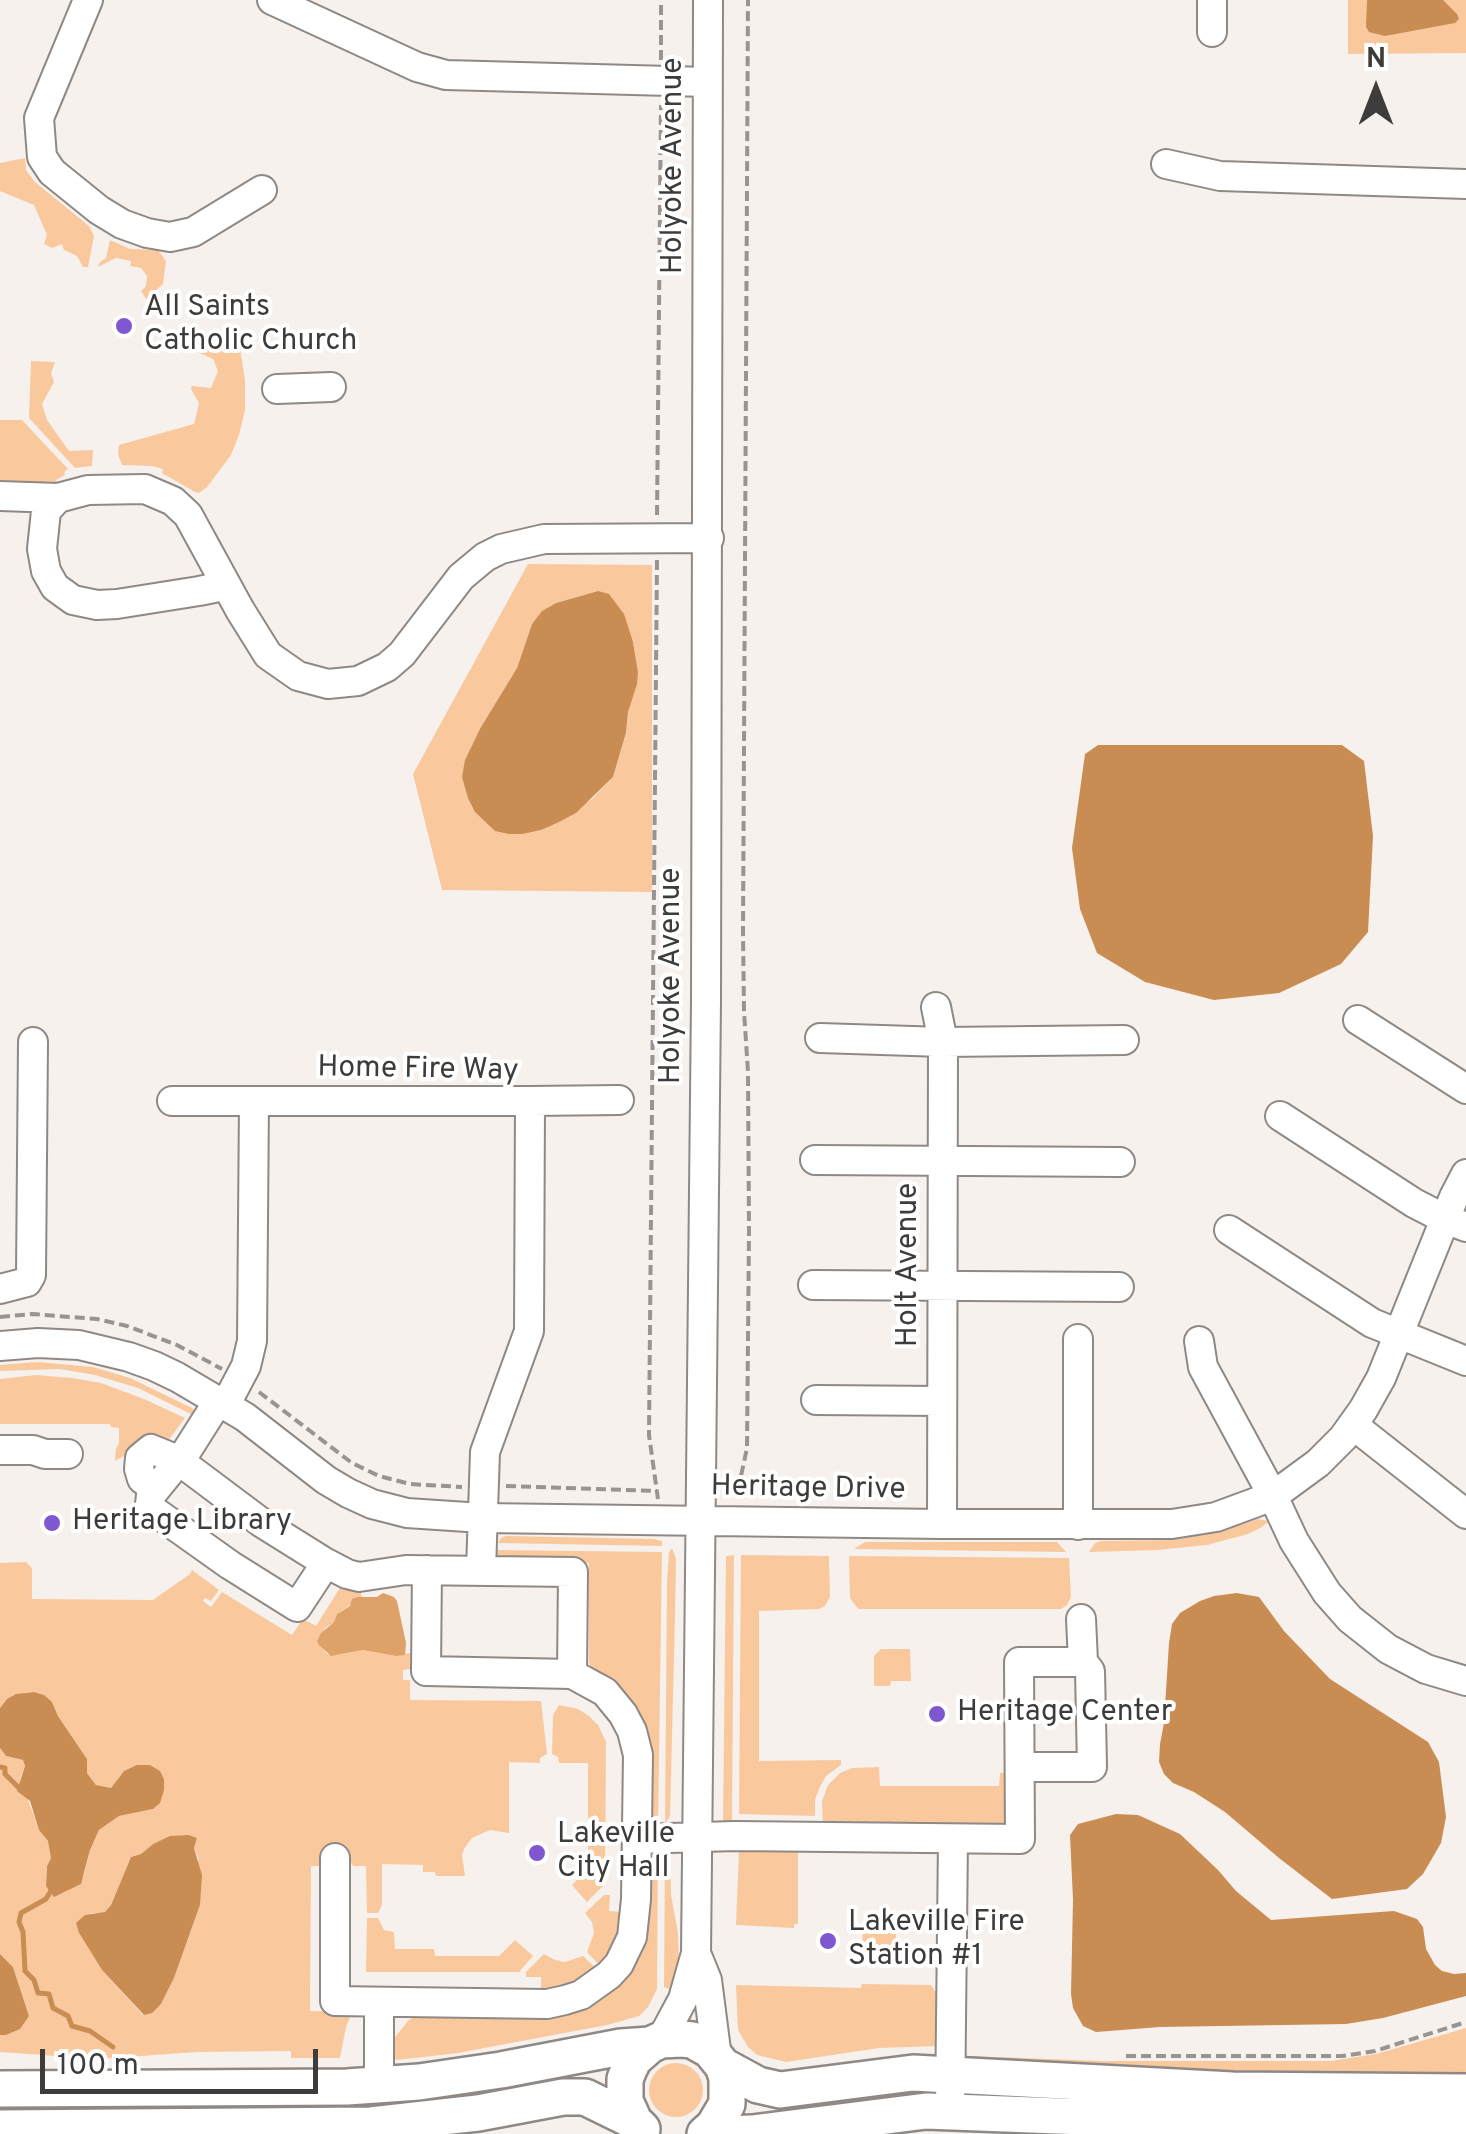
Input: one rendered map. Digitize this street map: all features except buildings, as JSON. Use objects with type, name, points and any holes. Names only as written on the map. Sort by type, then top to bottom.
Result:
[{"type":"main road","points":[[0,2089],[379,2085],[466,2076],[682,2038],[710,2050],[720,2062],[758,2085],[780,2090],[913,2073],[1232,2090],[1466,2092]]},
{"type":"main road","points":[[642,2129],[626,2101],[626,2080],[634,2060],[656,2043]]},
{"type":"main road","points":[[705,2134],[722,2116],[727,2104],[729,2091],[720,2062]]},
{"type":"main road","points":[[0,2128],[371,2125],[585,2097],[642,2129]]},
{"type":"main road","points":[[726,2134],[926,2111],[1216,2122],[1466,2120]]},
{"type":"street","points":[[88,0],[38,118],[42,156],[52,172],[112,218],[134,229],[170,237],[192,232],[262,190]]},
{"type":"street","points":[[272,0],[430,72],[480,77],[708,82]]},
{"type":"street","name":"Holyoke Avenue","points":[[656,2043],[683,1998],[696,1953],[708,538],[708,0]]},
{"type":"street","points":[[1212,0],[1212,32]]},
{"type":"street","points":[[1166,164],[1220,176],[1466,184]]},
{"type":"street","points":[[276,389],[331,387]]},
{"type":"street","points":[[0,496],[58,498],[88,490],[132,488],[164,496],[188,515],[261,646],[274,661],[307,680],[337,684],[368,678],[394,662],[461,577],[492,553],[544,539],[708,538]]},
{"type":"street","points":[[58,498],[46,511],[43,560],[55,587],[72,600],[117,604],[200,592],[224,581]]},
{"type":"street","name":"Holt Avenue","points":[[936,1007],[944,1042],[942,1524]]},
{"type":"street","points":[[1358,1020],[1466,1089]]},
{"type":"street","points":[[820,1038],[944,1042],[1124,1040]]},
{"type":"street","points":[[0,1289],[27,1282],[31,1275],[33,1042]]},
{"type":"street","points":[[530,1101],[619,1100]]},
{"type":"street","name":"Home Fire Way","points":[[172,1101],[530,1101],[529,1331],[485,1452],[481,1570]]},
{"type":"street","points":[[254,1101],[252,1342],[246,1366],[155,1489],[151,1508],[297,1607],[326,1563]]},
{"type":"street","points":[[1280,1116],[1414,1203],[1455,1223]]},
{"type":"street","points":[[815,1160],[1120,1162]]},
{"type":"street","name":"Heritage Drive","points":[[0,1346],[57,1344],[104,1351],[228,1395],[326,1480],[372,1504],[426,1516],[1078,1525],[1194,1521],[1236,1511],[1272,1496],[1331,1451],[1353,1425],[1381,1378],[1455,1223],[1466,1174]]},
{"type":"street","points":[[1229,1230],[1372,1323],[1466,1361]]},
{"type":"street","points":[[813,1284],[1118,1287]]},
{"type":"street","points":[[1078,1339],[1078,1525]]},
{"type":"street","points":[[1199,1340],[1203,1367],[1315,1576],[1350,1619],[1388,1649],[1426,1669],[1466,1681]]},
{"type":"street","points":[[816,1400],[942,1401]]},
{"type":"street","points":[[1353,1425],[1466,1514]]},
{"type":"street","points":[[0,1450],[68,1454]]},
{"type":"street","points":[[178,1460],[262,1523],[347,1574],[359,1577],[406,1570],[573,1572],[572,1674]]},
{"type":"street","points":[[335,1858],[334,2001],[547,2004],[581,1995],[596,1986],[618,1964],[632,1937],[638,1754],[624,1714],[612,1698],[572,1674],[426,1671],[427,1570]]},
{"type":"street","points":[[1020,1768],[1092,1768],[1090,1671],[1083,1662],[1081,1619]]},
{"type":"street","points":[[636,1839],[1020,1840],[1020,1662],[1083,1662]]},
{"type":"street","points":[[950,2112],[953,1839]]},
{"type":"street","name":"Holyoke Avenue","points":[[696,1953],[706,1980],[720,2062]]},
{"type":"street","points":[[379,2085],[380,2003]]},
{"type":"path","points":[[658,1499],[649,1435],[662,0]]},
{"type":"path","points":[[738,1490],[747,1448],[749,1231],[743,953],[748,0]]},
{"type":"path","points":[[0,1318],[32,1314],[81,1317],[127,1326],[178,1345],[228,1395],[252,1387],[352,1463],[379,1476],[440,1487],[656,1490]]},
{"type":"path","points":[[1122,2056],[1342,2056],[1466,2022]]},
{"type":"shaded area","points":[[1348,0],[1466,0],[1466,53],[1348,54]]},
{"type":"shaded area","points":[[1367,0],[1443,0],[1459,19],[1455,23],[1385,36],[1369,32],[1366,27]]},
{"type":"shaded area","points":[[25,158],[26,170],[35,182],[89,226],[94,236],[88,267],[83,267],[62,244],[52,248],[44,244],[47,235],[34,205],[0,191],[0,163]]},
{"type":"shaded area","points":[[110,240],[130,249],[158,250],[166,261],[163,284],[146,299],[141,291],[147,276],[141,268],[130,266],[131,261],[116,258],[98,267],[106,258]]},
{"type":"shaded area","points":[[209,339],[240,348],[245,410],[231,455],[199,493],[162,473],[163,469],[122,465],[118,454],[119,445],[194,424],[199,403],[192,386],[211,388],[218,371],[213,359],[195,351],[199,342]]},
{"type":"shaded area","points":[[31,361],[55,362],[51,373],[54,382],[42,404],[47,420],[69,451],[93,450],[92,466],[75,468],[29,418]]},
{"type":"shaded area","points":[[0,420],[22,420],[68,469],[56,480],[58,485],[0,485]]},
{"type":"shaded area","points":[[528,564],[652,565],[652,892],[442,890],[413,774]],"holes":[[[598,591],[633,642],[638,672],[613,777],[592,799],[541,830],[509,834],[481,727],[517,668],[532,624],[556,603]]]},
{"type":"shaded area","points":[[598,591],[609,594],[624,614],[638,672],[613,777],[576,813],[559,822],[522,834],[495,831],[475,812],[468,798],[462,777],[465,760],[517,668],[532,624],[542,611]]},
{"type":"shaded area","points":[[1098,745],[1342,745],[1364,761],[1373,836],[1368,932],[1341,964],[1279,993],[1214,1000],[1145,982],[1097,953],[1080,909],[1072,848],[1085,754]]},
{"type":"shaded area","points":[[38,1362],[93,1367],[130,1378],[197,1414],[138,1388],[95,1375],[59,1369],[0,1371],[0,1365]]},
{"type":"shaded area","points":[[36,1375],[101,1383],[185,1418],[170,1438],[159,1444],[148,1443],[115,1461],[119,1428],[110,1424],[0,1424],[0,1379]]},
{"type":"shaded area","points":[[1258,1519],[1269,1521],[1248,1534],[1207,1545],[1089,1552],[1101,1541],[1172,1540]]},
{"type":"shaded area","points":[[506,1536],[653,1539],[662,1541],[662,1546],[498,1543]]},
{"type":"shaded area","points":[[865,1542],[1057,1542],[1066,1552],[854,1549]]},
{"type":"shaded area","points":[[672,1548],[676,1559],[670,1816],[665,1825],[667,1581]]},
{"type":"shaded area","points":[[494,1550],[662,1552],[658,1827],[648,1822],[646,1756],[589,1663],[589,1563],[506,1562]]},
{"type":"shaded area","points":[[734,1555],[732,1825],[728,1825],[723,1821],[726,1556]]},
{"type":"shaded area","points":[[741,1555],[829,1556],[830,1597],[825,1606],[759,1611],[759,1761],[841,1760],[841,1765],[826,1776],[819,1789],[815,1816],[739,1814]]},
{"type":"shaded area","points":[[849,1556],[1069,1558],[1071,1597],[1061,1609],[858,1609],[850,1598]]},
{"type":"shaded area","points":[[26,1562],[32,1568],[32,1599],[153,1600],[192,1570],[219,1590],[211,1601],[203,1601],[211,1607],[222,1592],[292,1635],[303,1619],[316,1626],[343,1583],[360,1589],[362,1598],[337,1614],[325,1628],[317,1641],[327,1654],[363,1650],[396,1656],[410,1653],[410,1669],[403,1670],[403,1680],[410,1680],[410,1700],[541,1701],[547,1754],[540,1758],[540,1763],[509,1762],[509,1833],[490,1830],[472,1838],[462,1855],[465,1876],[436,1876],[435,1872],[423,1872],[423,1865],[382,1864],[382,1905],[378,1913],[367,1913],[366,1866],[353,1866],[346,1854],[311,1866],[310,2011],[352,2012],[340,2058],[291,2058],[291,2051],[99,2059],[0,2052],[0,2035],[6,2035],[29,2016],[13,1967],[0,1954],[0,1748],[6,1756],[23,1760],[25,1765],[20,1779],[51,1849],[46,1886],[65,1892],[73,1887],[84,1875],[99,1830],[119,1816],[153,1809],[124,1771],[111,1788],[96,1785],[87,1773],[87,1759],[52,1702],[34,1692],[23,1693],[7,1699],[0,1708],[0,1563]],"holes":[[[189,1835],[197,1838],[194,1848],[198,1857],[200,1905],[161,2004],[143,2015],[102,1970],[79,1933],[91,1913],[104,1913],[111,1905],[131,1857],[161,1841]]]},
{"type":"shaded area","points":[[383,1593],[397,1601],[405,1655],[363,1650],[331,1656],[319,1645],[321,1633],[337,1614],[350,1606],[352,1599]]},
{"type":"shaded area","points":[[1237,1593],[1259,1597],[1284,1631],[1330,1679],[1428,1742],[1439,1762],[1446,1817],[1441,1843],[1423,1874],[1407,1889],[1332,1899],[1225,1812],[1164,1774],[1159,1762],[1172,1624],[1180,1613],[1200,1601]]},
{"type":"shaded area","points":[[881,1649],[910,1649],[911,1681],[874,1686],[874,1656]]},
{"type":"shaded area","points":[[34,1692],[52,1702],[87,1759],[87,1773],[96,1785],[111,1788],[124,1771],[137,1765],[150,1765],[164,1779],[160,1803],[153,1809],[119,1816],[99,1830],[81,1884],[54,1897],[46,1886],[51,1858],[48,1841],[39,1830],[30,1801],[17,1791],[25,1766],[23,1760],[6,1756],[0,1748],[0,1708],[16,1694]]},
{"type":"shaded area","points":[[559,1705],[589,1716],[606,1742],[605,1884],[587,1902],[572,1885],[588,1869],[588,1763],[559,1763],[552,1754],[553,1715]]},
{"type":"shaded area","points":[[879,1767],[880,1786],[999,1786],[1000,1773],[1011,1773],[1007,1823],[964,1830],[823,1827],[822,1801],[828,1785],[852,1768]]},
{"type":"shaded area","points":[[1116,1814],[1138,1815],[1180,1834],[1271,1920],[1394,1911],[1417,1919],[1435,1965],[1442,1971],[1466,1973],[1466,1996],[1346,2024],[1096,2032],[1083,2026],[1073,2008],[1071,1994],[1070,1835],[1078,1824]]},
{"type":"shaded area","points":[[170,1836],[197,1838],[194,1848],[202,1875],[200,1905],[161,2004],[144,2015],[102,1970],[76,1923],[85,1915],[105,1912],[111,1905],[131,1857]]},
{"type":"shaded area","points":[[739,1850],[798,1850],[798,1924],[794,1928],[736,1925]]},
{"type":"shaded area","points":[[658,1852],[657,1989],[639,2016],[458,2053],[397,2060],[390,2057],[395,2037],[416,2015],[604,1992],[647,1856]]},
{"type":"shaded area","points":[[665,1854],[670,1859],[678,1933],[676,1992],[664,1987]]},
{"type":"shaded area","points":[[604,1895],[610,1895],[609,1911],[622,1912],[621,1937],[601,1967],[587,1952],[594,1933],[585,1913]]},
{"type":"shaded area","points":[[367,1918],[378,1918],[384,1930],[394,1932],[395,1949],[434,1949],[435,1956],[499,1956],[515,1940],[533,1956],[519,1972],[366,1972]]},
{"type":"shaded area","points":[[870,1919],[896,1919],[893,1953],[862,1954],[863,1925]]},
{"type":"shaded area","points":[[0,1954],[13,1967],[29,2016],[20,2029],[6,2035],[0,2035]]},
{"type":"shaded area","points":[[544,1954],[565,1962],[583,1956],[598,1970],[578,1984],[541,1991],[541,1977],[526,1977],[526,1972]]},
{"type":"shaded area","points":[[862,1984],[931,1985],[938,1995],[938,2046],[879,2048],[786,2062],[757,2055],[738,2030],[736,1985],[861,1988]]},
{"type":"shaded area","points":[[1466,2028],[1466,2080],[1270,2079],[967,2056],[1103,2061],[1331,2061],[1376,2054]]},
{"type":"shaded area","points":[[676,2063],[695,2071],[703,2090],[695,2109],[676,2117],[657,2109],[649,2090],[657,2071]]},
{"type":"waterway","points":[[0,1767],[5,1768],[5,1774],[20,1789]]},
{"type":"waterway","points":[[53,1887],[46,1899],[21,1913],[25,1971],[34,1980],[38,1993],[49,1994],[53,2008],[68,2016],[72,2026],[90,2031],[113,2047]]},
{"type":"place","name":"All Saints Catholic Church","points":[[124,326]]},
{"type":"place","name":"Heritage Library","points":[[52,1523]]},
{"type":"place","name":"Heritage Center","points":[[937,1714]]},
{"type":"place","name":"Lakeville City Hall","points":[[537,1853]]},
{"type":"place","name":"Lakeville Fire Station #1","points":[[828,1941]]}]
